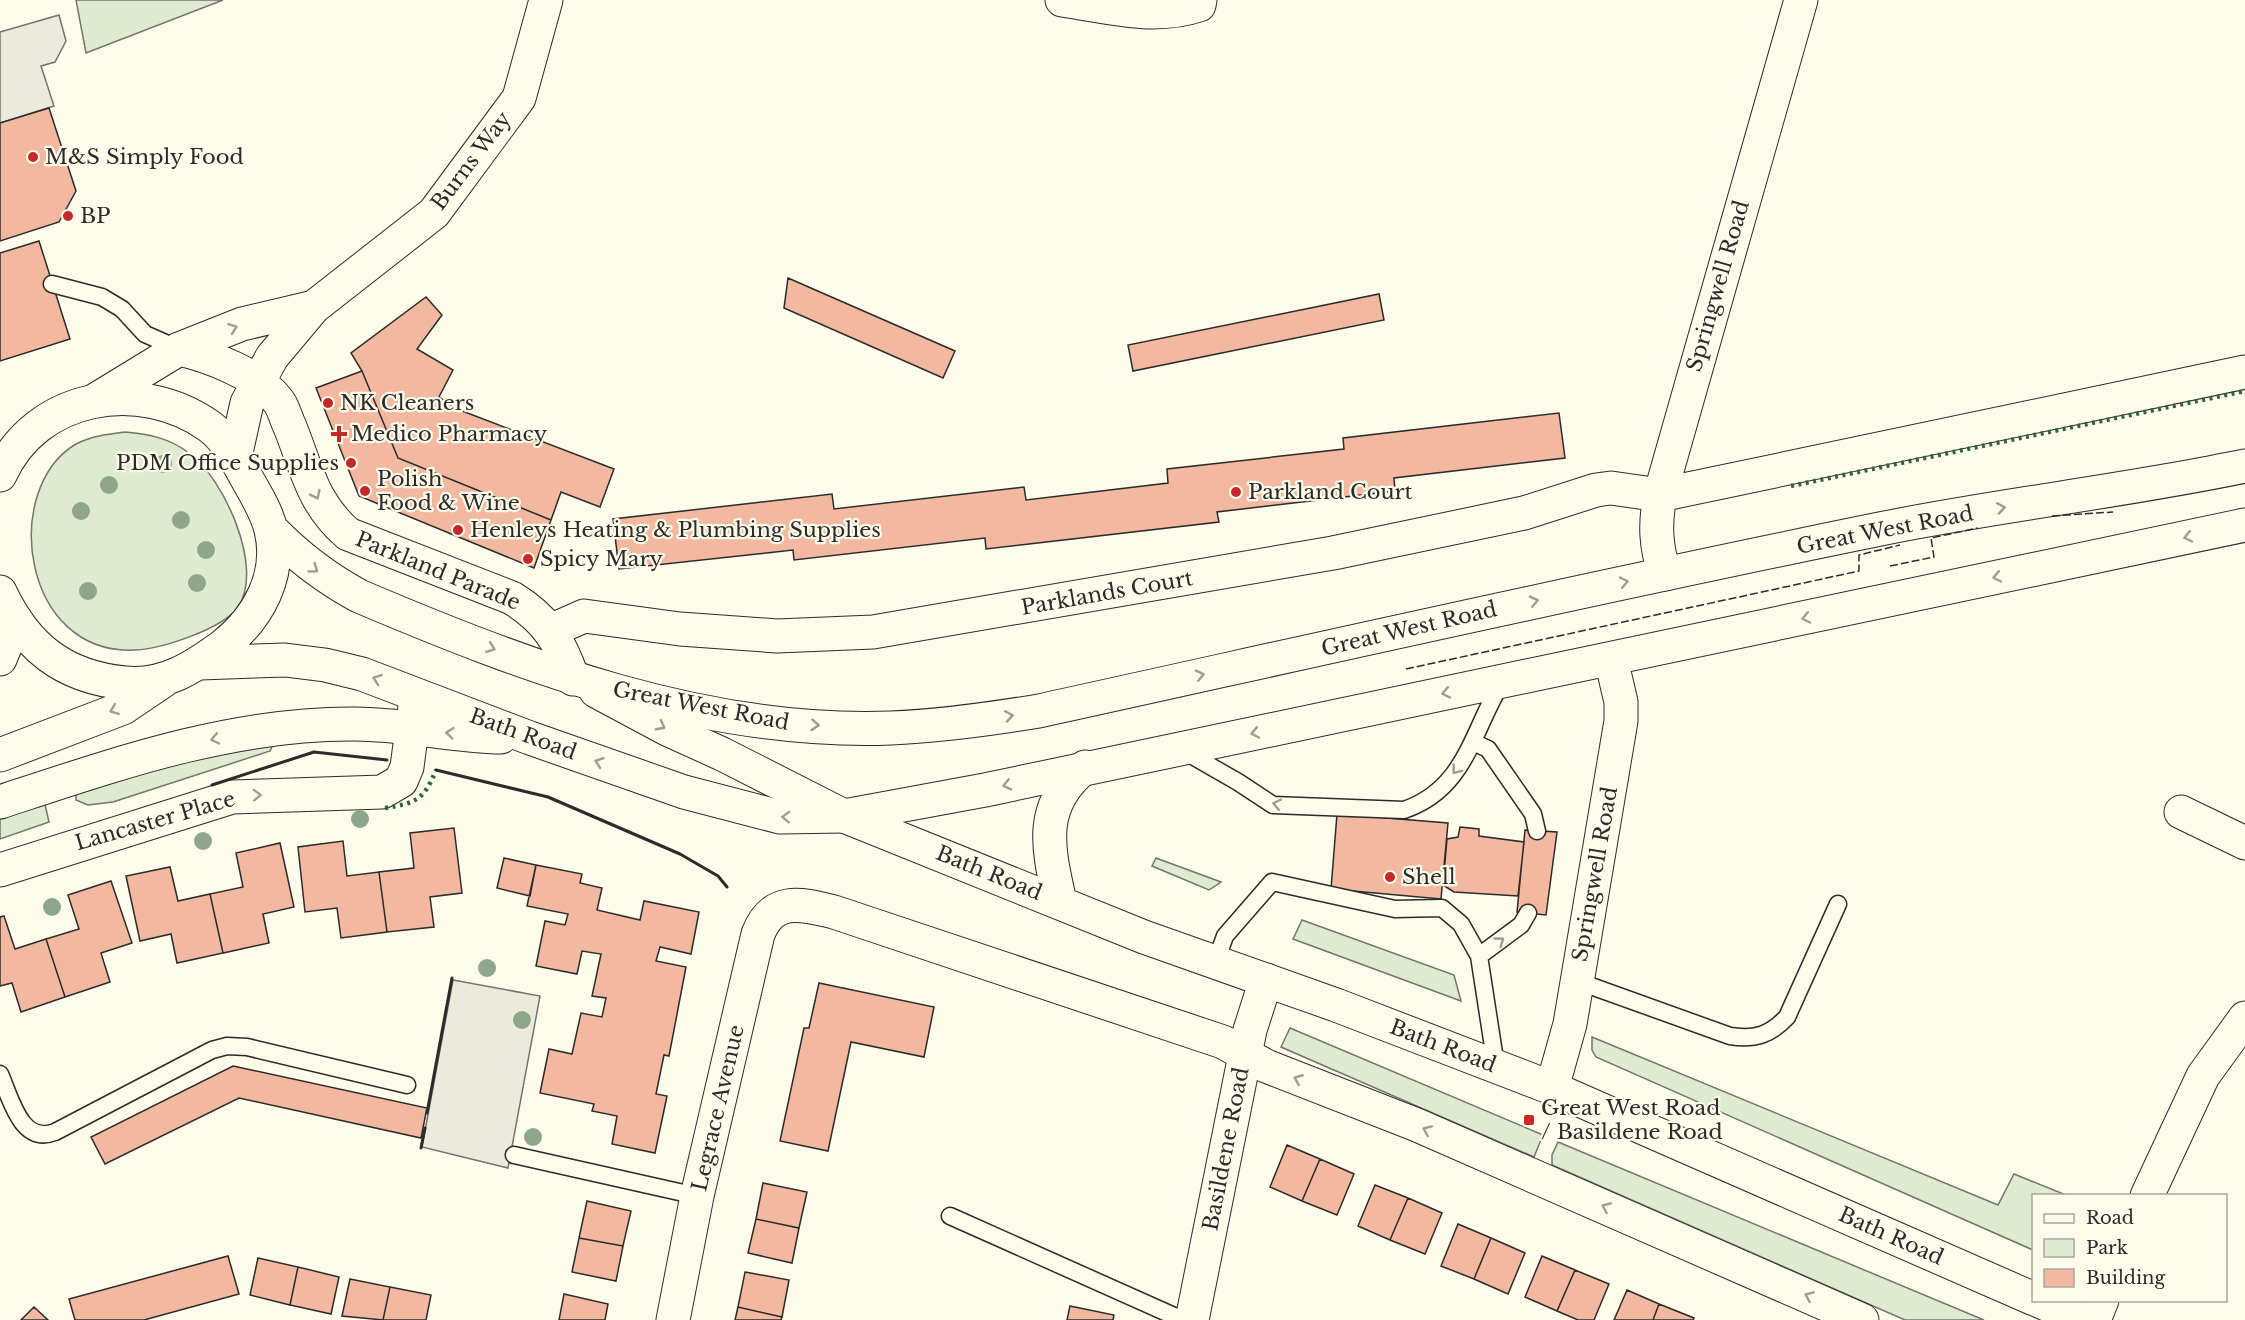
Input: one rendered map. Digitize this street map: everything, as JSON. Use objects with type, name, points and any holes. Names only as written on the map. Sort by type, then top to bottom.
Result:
[{"type":"main road","name":"Burns Way","points":[[235,457],[244,411],[268,392],[272,357],[314,307],[434,213],[519,98],[546,0]]},
{"type":"main road","points":[[1062,0],[1157,14],[1179,12],[1199,5],[1200,0]]},
{"type":"main road","name":"Springwell Road","points":[[1665,574],[1656,545],[1660,495],[1801,0]]},
{"type":"main road","name":"Burns Way","points":[[97,399],[179,350],[242,324],[314,307]]},
{"type":"main road","points":[[179,350],[205,355],[268,392]]},
{"type":"main road","points":[[1660,495],[2245,372]]},
{"type":"main road","name":"Parkland Parade","points":[[268,392],[314,492],[328,517],[348,534],[512,598],[540,616],[562,648],[573,679]]},
{"type":"main road","points":[[0,432],[40,425],[79,404],[97,399],[133,398],[171,406],[211,427],[235,457],[271,529],[273,566],[262,602],[241,632],[200,663],[165,681],[123,708],[0,755]]},
{"type":"main road","points":[[0,475],[8,459],[40,425]]},
{"type":"main road","name":"Great West Road","points":[[573,679],[633,696],[763,722],[889,728],[963,723],[1039,711],[1665,574],[1910,523],[2173,481],[2245,466]]},
{"type":"main road","name":"Parklands Court","points":[[550,632],[584,616],[680,629],[777,636],[873,632],[1333,553],[1524,513],[1596,490],[1611,488],[1660,495]]},
{"type":"main road","points":[[844,816],[985,790],[1085,767],[2245,525]]},
{"type":"main road","name":"Bath Road","points":[[271,529],[302,561],[329,580],[359,596],[573,679],[667,729],[844,816],[1144,937],[1216,961],[1552,1088],[2032,1299]]},
{"type":"main road","points":[[0,592],[16,620],[41,652],[76,672],[127,684],[165,681]]},
{"type":"main road","points":[[0,660],[16,620]]},
{"type":"main road","name":"Springwell Road","points":[[1552,1088],[1570,1024],[1622,721],[1621,702],[1611,659]]},
{"type":"main road","name":"Bath Road","points":[[200,663],[256,660],[325,665],[362,674],[530,738],[684,792],[780,818],[844,816]]},
{"type":"main road","name":"Lancaster Place","points":[[0,870],[232,797],[382,792],[401,781],[406,767],[417,694]]},
{"type":"main road","points":[[0,802],[149,753],[248,733],[335,724],[530,738]]},
{"type":"main road","points":[[1060,902],[1052,865],[1050,818],[1056,798],[1068,780],[1085,767]]},
{"type":"main road","points":[[2181,812],[2245,843]]},
{"type":"main road","name":"Legrace Avenue","points":[[673,1320],[697,1196],[758,934],[769,915],[782,906],[811,906],[844,915],[1223,1042],[1244,1054]]},
{"type":"main road","name":"Basildene Road","points":[[1192,1320],[1244,1054],[1266,980]]},
{"type":"main road","points":[[2148,1194],[2203,1076],[2245,1018]]},
{"type":"main road","points":[[1244,1054],[1266,1066],[1539,1177],[1862,1320]]},
{"type":"main road","name":"Bath Road","points":[[2040,1302],[2082,1320]]},
{"type":"main road","points":[[2094,1320],[2101,1302]]},
{"type":"lane","points":[[52,284],[102,297],[122,309],[144,334],[179,350]]},
{"type":"lane","points":[[1179,748],[1238,782],[1273,806],[1404,810],[1422,804],[1439,792],[1461,764],[1473,742],[1487,706],[1502,681]]},
{"type":"lane","points":[[1473,742],[1488,749],[1533,814],[1538,831]]},
{"type":"lane","points":[[1216,961],[1225,936],[1272,882],[1395,909],[1442,908],[1461,924],[1479,956],[1496,1066]]},
{"type":"lane","points":[[1577,981],[1730,1036],[1746,1039],[1763,1036],[1777,1028],[1787,1017],[1838,904]]},
{"type":"lane","points":[[1479,956],[1521,926],[1528,913]]},
{"type":"lane","points":[[0,1074],[23,1124],[31,1133],[40,1135],[55,1131],[212,1050],[226,1046],[247,1047],[406,1085]]},
{"type":"lane","points":[[514,1155],[697,1196]]},
{"type":"lane","points":[[950,1216],[1183,1320]]},
{"type":"green space","points":[[76,0],[223,0],[86,53]]},
{"type":"green space","points":[[125,432],[166,440],[189,453],[202,465],[227,502],[243,547],[247,570],[245,590],[238,607],[219,623],[175,642],[135,650],[97,645],[67,627],[47,599],[35,566],[31,531],[37,496],[52,466],[82,441]]},
{"type":"green space","points":[[274,743],[270,751],[113,802],[88,805],[76,800],[76,794],[153,767]]},
{"type":"green space","points":[[44,800],[49,822],[0,839],[0,817]]},
{"type":"green space","points":[[1156,858],[1221,882],[1209,890],[1152,866]]},
{"type":"green space","points":[[1302,920],[1454,975],[1461,1001],[1293,939]]},
{"type":"green space","points":[[1290,1028],[1543,1135],[1534,1157],[1281,1047]]},
{"type":"green space","points":[[1592,1037],[1998,1205],[2014,1174],[2064,1194],[2032,1194],[2032,1250],[1596,1057],[1592,1050]]},
{"type":"green space","points":[[1558,1142],[1984,1320],[1905,1320],[1552,1165],[1552,1155]]},
{"type":"shaded area","points":[[59,15],[66,41],[55,62],[41,66],[54,106],[0,123],[0,32]]},
{"type":"shaded area","points":[[453,980],[540,996],[508,1168],[422,1147]]},
{"type":"building","name":"M&S Simply Food","points":[[49,108],[76,191],[59,222],[0,241],[0,123]]},
{"type":"building","points":[[39,241],[70,339],[0,361],[0,253]]},
{"type":"building","points":[[788,278],[955,351],[943,378],[784,308]]},
{"type":"building","points":[[1379,294],[1384,320],[1133,371],[1128,345]]},
{"type":"building","points":[[426,297],[442,315],[417,349],[453,370],[439,397],[457,409],[614,469],[600,507],[561,492],[551,520],[398,458],[362,371],[351,353]]},
{"type":"building","points":[[362,371],[398,458],[551,520],[534,568],[359,496],[316,388]]},
{"type":"building","name":"Parkland Court","points":[[1559,413],[1565,458],[1394,478],[1395,491],[1217,512],[1219,522],[986,549],[985,538],[794,560],[793,550],[619,569],[613,519],[832,494],[834,509],[1024,487],[1026,500],[1168,483],[1167,469],[1344,449],[1343,438]]},
{"type":"building","points":[[1337,814],[1448,823],[1441,899],[1331,889]]},
{"type":"building","points":[[1460,827],[1479,829],[1479,836],[1524,842],[1518,896],[1454,892],[1443,885],[1447,839],[1458,837]]},
{"type":"building","points":[[454,828],[462,893],[430,897],[434,927],[387,932],[379,872],[414,868],[410,833]]},
{"type":"building","points":[[1525,830],[1557,832],[1546,915],[1517,912]]},
{"type":"building","points":[[343,841],[347,876],[379,872],[387,932],[341,938],[337,908],[305,912],[298,847]]},
{"type":"building","points":[[280,843],[294,907],[263,914],[269,943],[223,953],[210,894],[243,887],[236,853]]},
{"type":"building","points":[[504,858],[536,865],[530,896],[497,888]]},
{"type":"building","points":[[536,865],[582,874],[580,883],[602,888],[597,910],[640,920],[644,901],[699,912],[691,954],[660,947],[656,961],[686,967],[669,1056],[664,1055],[656,1094],[667,1096],[655,1153],[612,1144],[617,1116],[592,1111],[594,1104],[540,1093],[549,1049],[572,1054],[581,1013],[602,1017],[606,998],[592,996],[601,954],[582,951],[577,974],[536,966],[545,921],[565,925],[568,914],[527,906]]},
{"type":"building","points":[[170,867],[178,901],[210,894],[223,953],[177,963],[171,934],[140,941],[126,876]]},
{"type":"building","points":[[111,881],[132,943],[101,953],[110,982],[65,997],[46,939],[79,929],[68,895]]},
{"type":"building","points":[[4,916],[15,949],[46,939],[65,997],[21,1012],[12,983],[0,986],[0,917]]},
{"type":"building","points":[[819,983],[934,1007],[924,1057],[851,1042],[828,1151],[780,1141],[804,1028],[809,1028]]},
{"type":"building","points":[[233,1066],[427,1108],[421,1138],[239,1098],[105,1164],[91,1137]]},
{"type":"building","points":[[1287,1145],[1320,1159],[1302,1201],[1270,1187]]},
{"type":"building","points":[[1320,1159],[1354,1174],[1337,1215],[1302,1201]]},
{"type":"building","points":[[763,1183],[807,1192],[799,1228],[756,1219]]},
{"type":"building","points":[[1375,1185],[1408,1198],[1390,1240],[1358,1226]]},
{"type":"building","points":[[1408,1198],[1442,1213],[1425,1254],[1390,1240]]},
{"type":"building","points":[[587,1201],[631,1211],[623,1246],[579,1238]]},
{"type":"building","points":[[756,1219],[799,1228],[792,1263],[748,1253]]},
{"type":"building","points":[[1458,1224],[1491,1238],[1474,1279],[1441,1266]]},
{"type":"building","points":[[579,1238],[623,1246],[616,1281],[572,1272]]},
{"type":"building","points":[[1491,1238],[1525,1253],[1508,1294],[1474,1279]]},
{"type":"building","points":[[228,1256],[239,1294],[144,1320],[75,1320],[69,1299]]},
{"type":"building","points":[[1542,1256],[1575,1270],[1557,1311],[1525,1297]]},
{"type":"building","points":[[258,1258],[298,1267],[290,1305],[250,1295]]},
{"type":"building","points":[[298,1267],[339,1277],[331,1314],[290,1305]]},
{"type":"building","points":[[1575,1270],[1609,1284],[1594,1320],[1578,1320],[1557,1311]]},
{"type":"building","points":[[745,1272],[789,1280],[782,1317],[738,1307]]},
{"type":"building","points":[[350,1279],[390,1287],[383,1320],[342,1316]]},
{"type":"building","points":[[390,1287],[431,1295],[426,1320],[383,1320]]},
{"type":"building","points":[[1627,1290],[1659,1304],[1653,1320],[1614,1320]]},
{"type":"building","points":[[564,1294],[608,1304],[605,1320],[559,1320]]},
{"type":"building","points":[[1659,1304],[1694,1318],[1693,1320],[1653,1320]]},
{"type":"building","points":[[1070,1306],[1114,1315],[1113,1320],[1067,1320]]},
{"type":"building","points":[[34,1307],[48,1320],[21,1320]]},
{"type":"building","points":[[738,1307],[782,1317],[781,1320],[735,1320]]},
{"type":"hedge","points":[[1791,486],[2245,391]]},
{"type":"hedge","points":[[385,808],[412,802],[418,798],[427,788],[436,770]]},
{"type":"fence","points":[[2052,516],[2113,512]]},
{"type":"fence","points":[[1890,566],[1934,557],[1931,538],[1978,528]]},
{"type":"fence","points":[[1406,669],[1859,571],[1859,555],[1900,545]]},
{"type":"wall","points":[[212,785],[314,752],[387,760]]},
{"type":"wall","points":[[436,770],[548,797],[680,854],[718,876],[727,887]]},
{"type":"wall","points":[[427,1113],[452,978]]},
{"type":"wall","points":[[421,1148],[425,1128]]},
{"type":"place","name":"M&S Simply Food","points":[[33,157]]},
{"type":"place","name":"BP","points":[[68,216]]},
{"type":"place","name":"NK Cleaners","points":[[328,403]]},
{"type":"place","name":"Medico Pharmacy","points":[[339,434]]},
{"type":"place","name":"PDM Office Supplies","points":[[351,463]]},
{"type":"place","name":"Polish Food & Wine","points":[[365,491]]},
{"type":"place","name":"Parkland Court","points":[[1236,492]]},
{"type":"place","name":"Henleys Heating & Plumbing Supplies","points":[[458,530]]},
{"type":"place","name":"Spicy Mary","points":[[528,559]]},
{"type":"place","name":"Shell","points":[[1390,877]]},
{"type":"place","name":"Great West Road / Basildene Road","points":[[1529,1120]]}]
